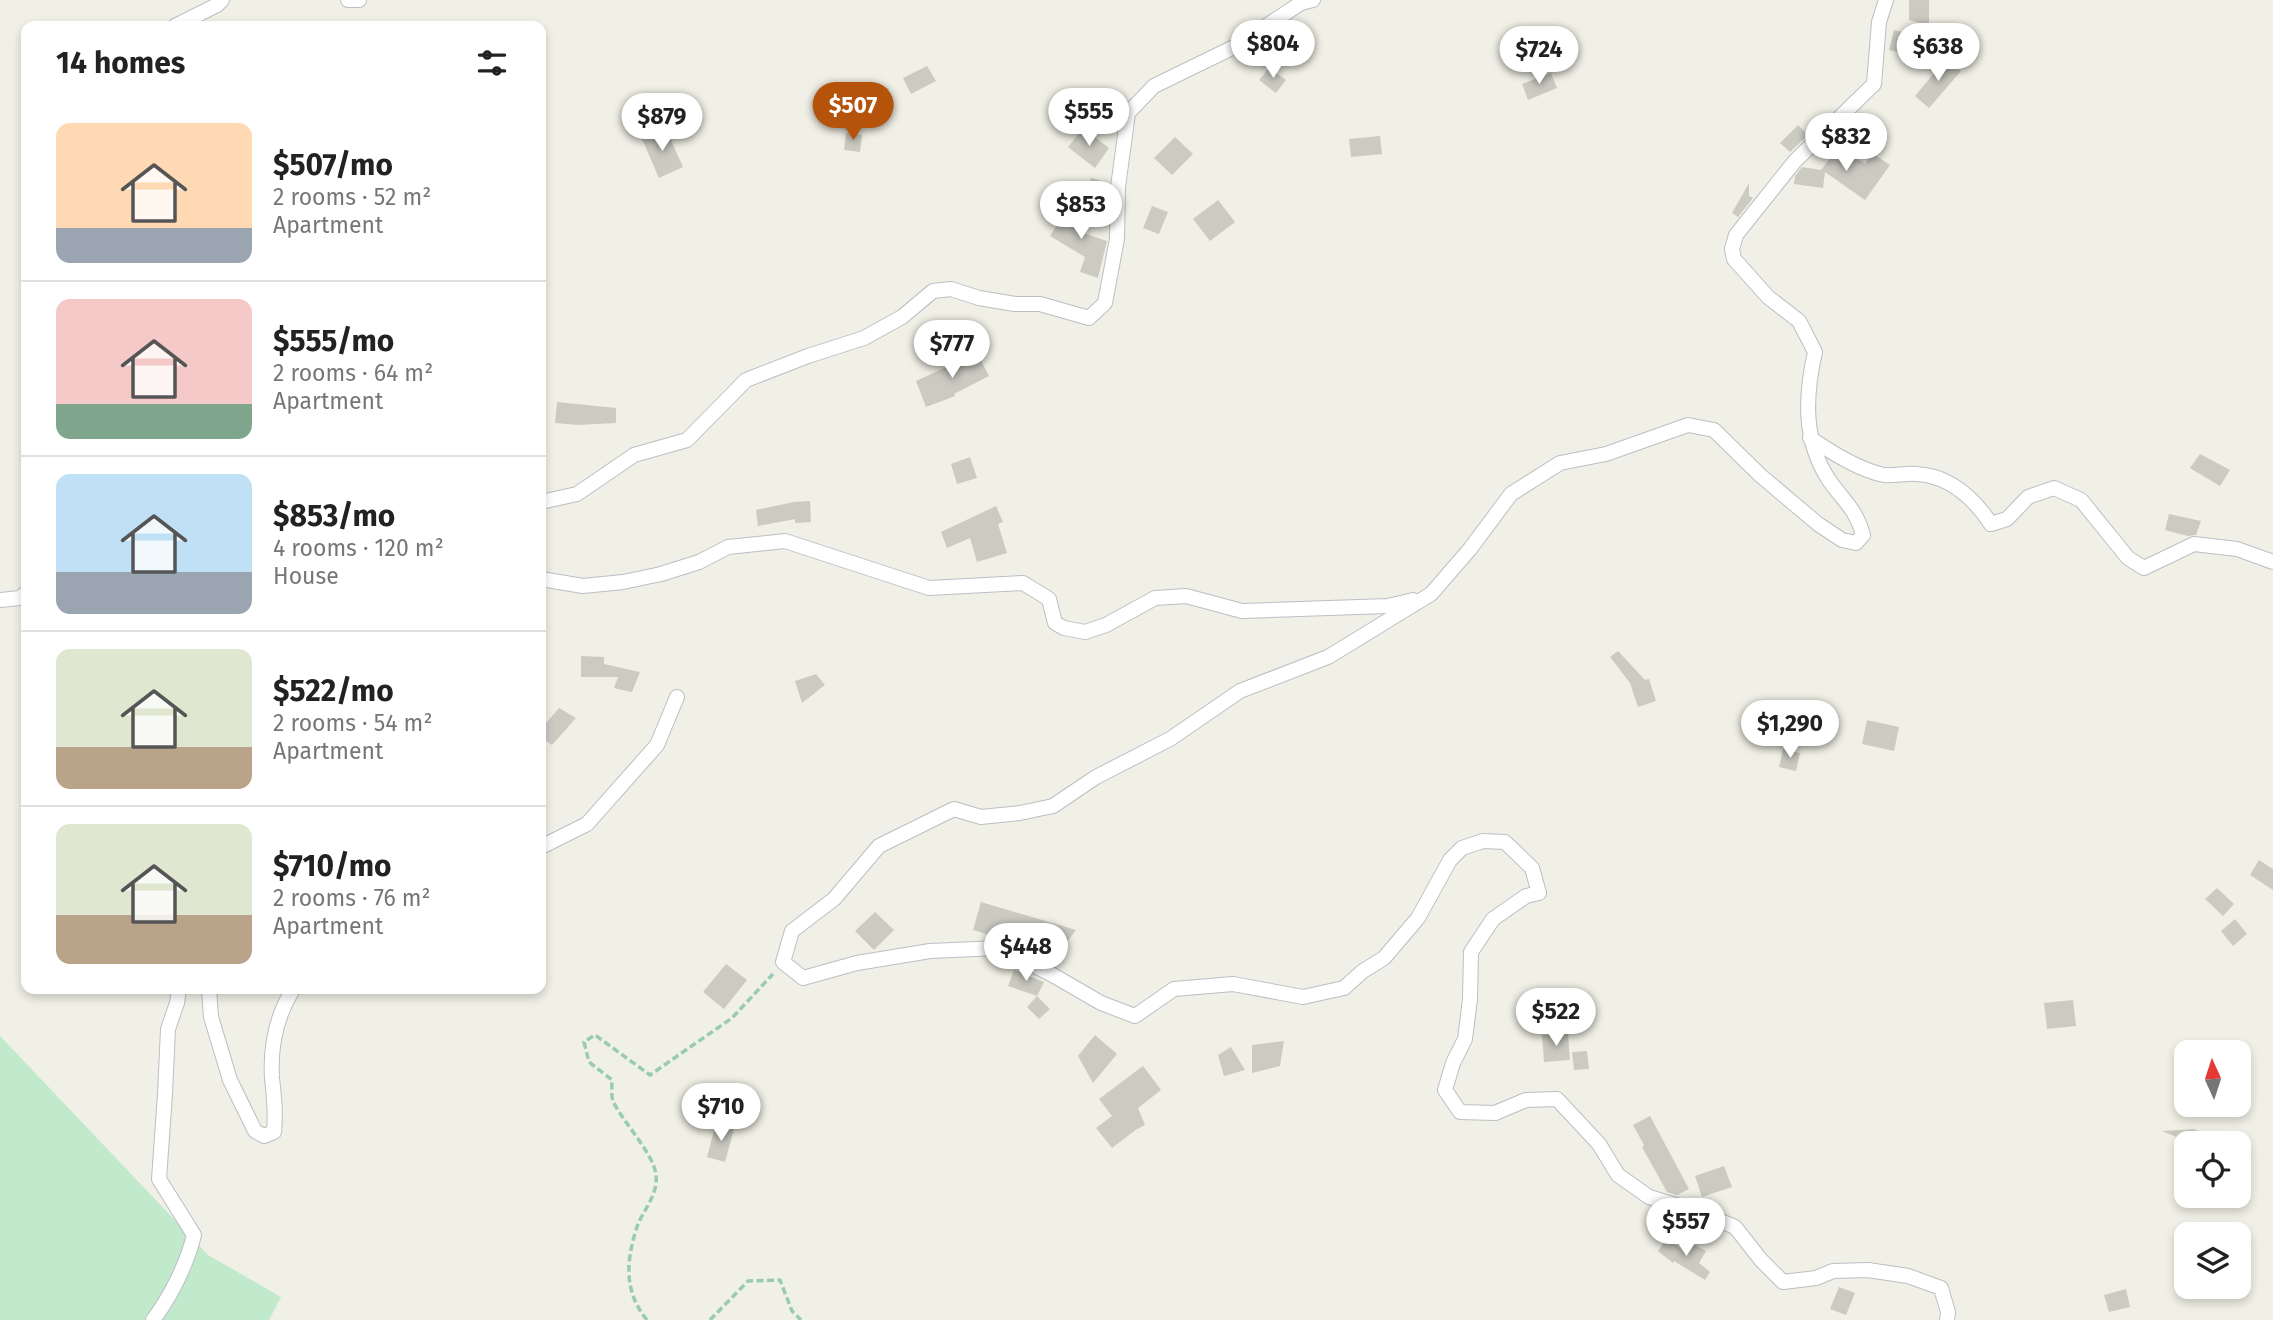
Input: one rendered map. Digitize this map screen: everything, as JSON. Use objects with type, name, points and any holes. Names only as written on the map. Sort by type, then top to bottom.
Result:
[{"type":"street","points":[[184,21],[222,0]]},
{"type":"street","points":[[348,0],[359,0]]},
{"type":"street","points":[[546,501],[577,494],[634,455],[687,440],[746,380],[864,338],[902,317],[933,291],[951,289],[979,298],[1015,304],[1040,304],[1089,318],[1105,303],[1117,239],[1118,187],[1128,113],[1154,86],[1236,46],[1301,3],[1313,0]]},
{"type":"street","points":[[1886,0],[1879,22],[1874,84],[1795,161],[1735,235],[1732,249],[1734,259],[1768,297],[1799,321],[1815,352],[1809,377],[1809,438],[1828,478],[1857,515],[1863,535],[1856,542],[1842,540],[1818,524],[1761,476],[1714,430],[1688,425],[1606,454],[1560,463],[1511,494],[1470,549],[1431,594],[1328,657],[1240,691],[1170,739],[1096,777],[1053,806],[981,817],[954,810],[878,846],[834,899],[792,931],[783,962],[803,978],[857,963],[930,951],[998,948],[1101,1003],[1135,1016],[1174,989],[1233,984],[1303,997],[1344,988],[1363,971],[1384,958],[1418,918],[1450,860],[1462,848],[1483,841],[1505,842],[1532,868],[1539,893],[1526,896],[1493,919],[1471,952],[1465,1039],[1452,1063],[1445,1090],[1460,1112],[1495,1113],[1526,1100],[1556,1099],[1599,1144],[1618,1175],[1649,1197],[1699,1212],[1735,1227],[1761,1260],[1783,1282],[1816,1278],[1833,1270],[1868,1270],[1908,1276],[1941,1287],[1948,1312],[1947,1320]]},
{"type":"street","points":[[1809,438],[1840,458],[1884,475],[1919,474],[1953,483],[1980,508],[1991,524],[2007,519],[2028,497],[2054,488],[2081,499],[2128,558],[2144,568],[2194,544],[2237,549],[2273,562]]},
{"type":"street","points":[[546,580],[583,586],[623,582],[699,562],[728,547],[785,541],[929,588],[1023,583],[1049,599],[1055,623],[1064,628],[1085,632],[1106,625],[1155,598],[1186,596],[1242,611],[1388,606],[1431,594]]},
{"type":"street","points":[[0,600],[21,597]]},
{"type":"street","points":[[546,844],[587,824],[657,745],[677,697]]},
{"type":"street","points":[[153,1320],[163,1307],[190,1252],[194,1235],[159,1180],[168,1029],[178,994]]},
{"type":"street","points":[[209,994],[211,1017],[230,1080],[255,1131],[264,1136],[274,1132],[276,1116],[272,1074],[273,1037],[280,1011],[290,994]]},
{"type":"path","points":[[647,1320],[635,1307],[629,1289],[629,1264],[639,1224],[653,1198],[656,1174],[642,1145],[612,1099],[612,1080],[589,1062],[584,1042],[595,1035],[650,1075],[732,1018],[783,962]]},
{"type":"path","points":[[710,1320],[748,1281],[780,1280],[792,1311],[801,1320]]},
{"type":"green space","points":[[0,1036],[208,1255],[281,1297],[269,1320],[0,1320]]},
{"type":"building","points":[[1909,0],[1929,0],[1929,26],[1909,20]]},
{"type":"building","points":[[1894,30],[1912,34],[1907,54],[1889,50]]},
{"type":"building","points":[[1946,59],[1961,71],[1929,108],[1915,96]]},
{"type":"building","points":[[927,66],[936,81],[911,94],[903,78]]},
{"type":"building","points":[[1269,68],[1286,80],[1276,93],[1259,80]]},
{"type":"building","points":[[1551,73],[1557,88],[1528,100],[1522,84]]},
{"type":"building","points":[[874,83],[889,89],[879,111],[865,104]]},
{"type":"building","points":[[1853,118],[1860,125],[1841,143],[1835,136]]},
{"type":"building","points":[[1798,125],[1808,135],[1790,152],[1780,143]]},
{"type":"building","points":[[1083,128],[1109,148],[1095,168],[1068,147]]},
{"type":"building","points":[[666,129],[683,167],[659,178],[642,139]]},
{"type":"building","points":[[846,133],[862,135],[860,152],[844,150]]},
{"type":"building","points":[[1380,136],[1382,154],[1351,157],[1349,139]]},
{"type":"building","points":[[1175,137],[1193,154],[1172,175],[1154,158]]},
{"type":"building","points":[[1839,146],[1865,164],[1872,153],[1890,165],[1865,200],[1825,172],[1823,188],[1794,184],[1795,176],[1802,167],[1821,170]]},
{"type":"building","points":[[1091,178],[1105,182],[1101,198],[1086,194]]},
{"type":"building","points":[[1749,183],[1749,196],[1753,198],[1738,217],[1732,213]]},
{"type":"building","points":[[1218,200],[1235,222],[1210,241],[1193,219]]},
{"type":"building","points":[[1152,206],[1168,212],[1159,234],[1143,228]]},
{"type":"building","points":[[1068,207],[1091,221],[1083,233],[1107,241],[1098,278],[1080,272],[1085,257],[1050,236]]},
{"type":"building","points":[[977,353],[989,376],[954,394],[955,396],[926,407],[916,381]]},
{"type":"building","points":[[557,402],[616,408],[616,423],[555,423]]},
{"type":"building","points":[[2200,454],[2230,470],[2220,486],[2190,468]]},
{"type":"building","points":[[970,457],[977,478],[957,484],[951,464]]},
{"type":"building","points":[[810,501],[811,522],[795,523],[795,519],[758,526],[756,510]]},
{"type":"building","points":[[996,506],[1003,522],[998,524],[1007,553],[977,562],[970,538],[947,548],[941,532]]},
{"type":"building","points":[[2169,514],[2201,521],[2196,535],[2188,536],[2165,530]]},
{"type":"building","points":[[1618,651],[1645,680],[1649,679],[1656,701],[1638,707],[1630,683],[1610,657]]},
{"type":"building","points":[[581,656],[604,657],[604,664],[640,672],[632,692],[614,688],[618,677],[581,677]]},
{"type":"building","points":[[816,674],[825,685],[802,703],[795,681]]},
{"type":"building","points":[[559,708],[576,718],[552,745],[546,741],[546,723]]},
{"type":"building","points":[[1867,720],[1899,727],[1894,751],[1862,744]]},
{"type":"building","points":[[1783,749],[1800,753],[1796,771],[1779,767]]},
{"type":"building","points":[[2259,860],[2273,869],[2273,890],[2250,875]]},
{"type":"building","points":[[2217,888],[2234,904],[2223,916],[2205,899]]},
{"type":"building","points":[[981,902],[1076,930],[1057,955],[973,930]]},
{"type":"building","points":[[875,912],[894,930],[874,950],[855,931]]},
{"type":"building","points":[[2235,919],[2247,934],[2233,946],[2221,931]]},
{"type":"building","points":[[726,964],[747,980],[724,1009],[703,992]]},
{"type":"building","points":[[1014,970],[1044,982],[1037,996],[1008,986]]},
{"type":"building","points":[[1037,996],[1050,1009],[1039,1019],[1027,1007]]},
{"type":"building","points":[[2073,1000],[2076,1026],[2047,1029],[2044,1003]]},
{"type":"building","points":[[1568,1034],[1570,1060],[1544,1062],[1542,1035]]},
{"type":"building","points":[[1095,1035],[1117,1054],[1093,1083],[1078,1056]]},
{"type":"building","points":[[1284,1041],[1280,1066],[1252,1073],[1252,1045]]},
{"type":"building","points":[[1231,1047],[1245,1070],[1224,1076],[1218,1055]]},
{"type":"building","points":[[1587,1051],[1589,1069],[1574,1070],[1572,1052]]},
{"type":"building","points":[[1143,1066],[1161,1090],[1138,1108],[1145,1125],[1112,1148],[1096,1128],[1112,1116],[1099,1099]]},
{"type":"building","points":[[1650,1116],[1689,1189],[1677,1195],[1667,1192],[1633,1125]]},
{"type":"building","points":[[716,1124],[734,1129],[725,1162],[707,1157]]},
{"type":"building","points":[[2194,1129],[2199,1131],[2174,1131],[2174,1136],[2162,1131]]},
{"type":"building","points":[[1724,1166],[1732,1187],[1702,1197],[1695,1176]]},
{"type":"building","points":[[1667,1238],[1687,1254],[1693,1244],[1706,1251],[1699,1263],[1710,1272],[1705,1280],[1674,1261],[1673,1263],[1658,1251]]},
{"type":"building","points":[[1839,1287],[1855,1293],[1846,1315],[1830,1309]]},
{"type":"building","points":[[2126,1289],[2130,1307],[2109,1312],[2104,1295]]}]
